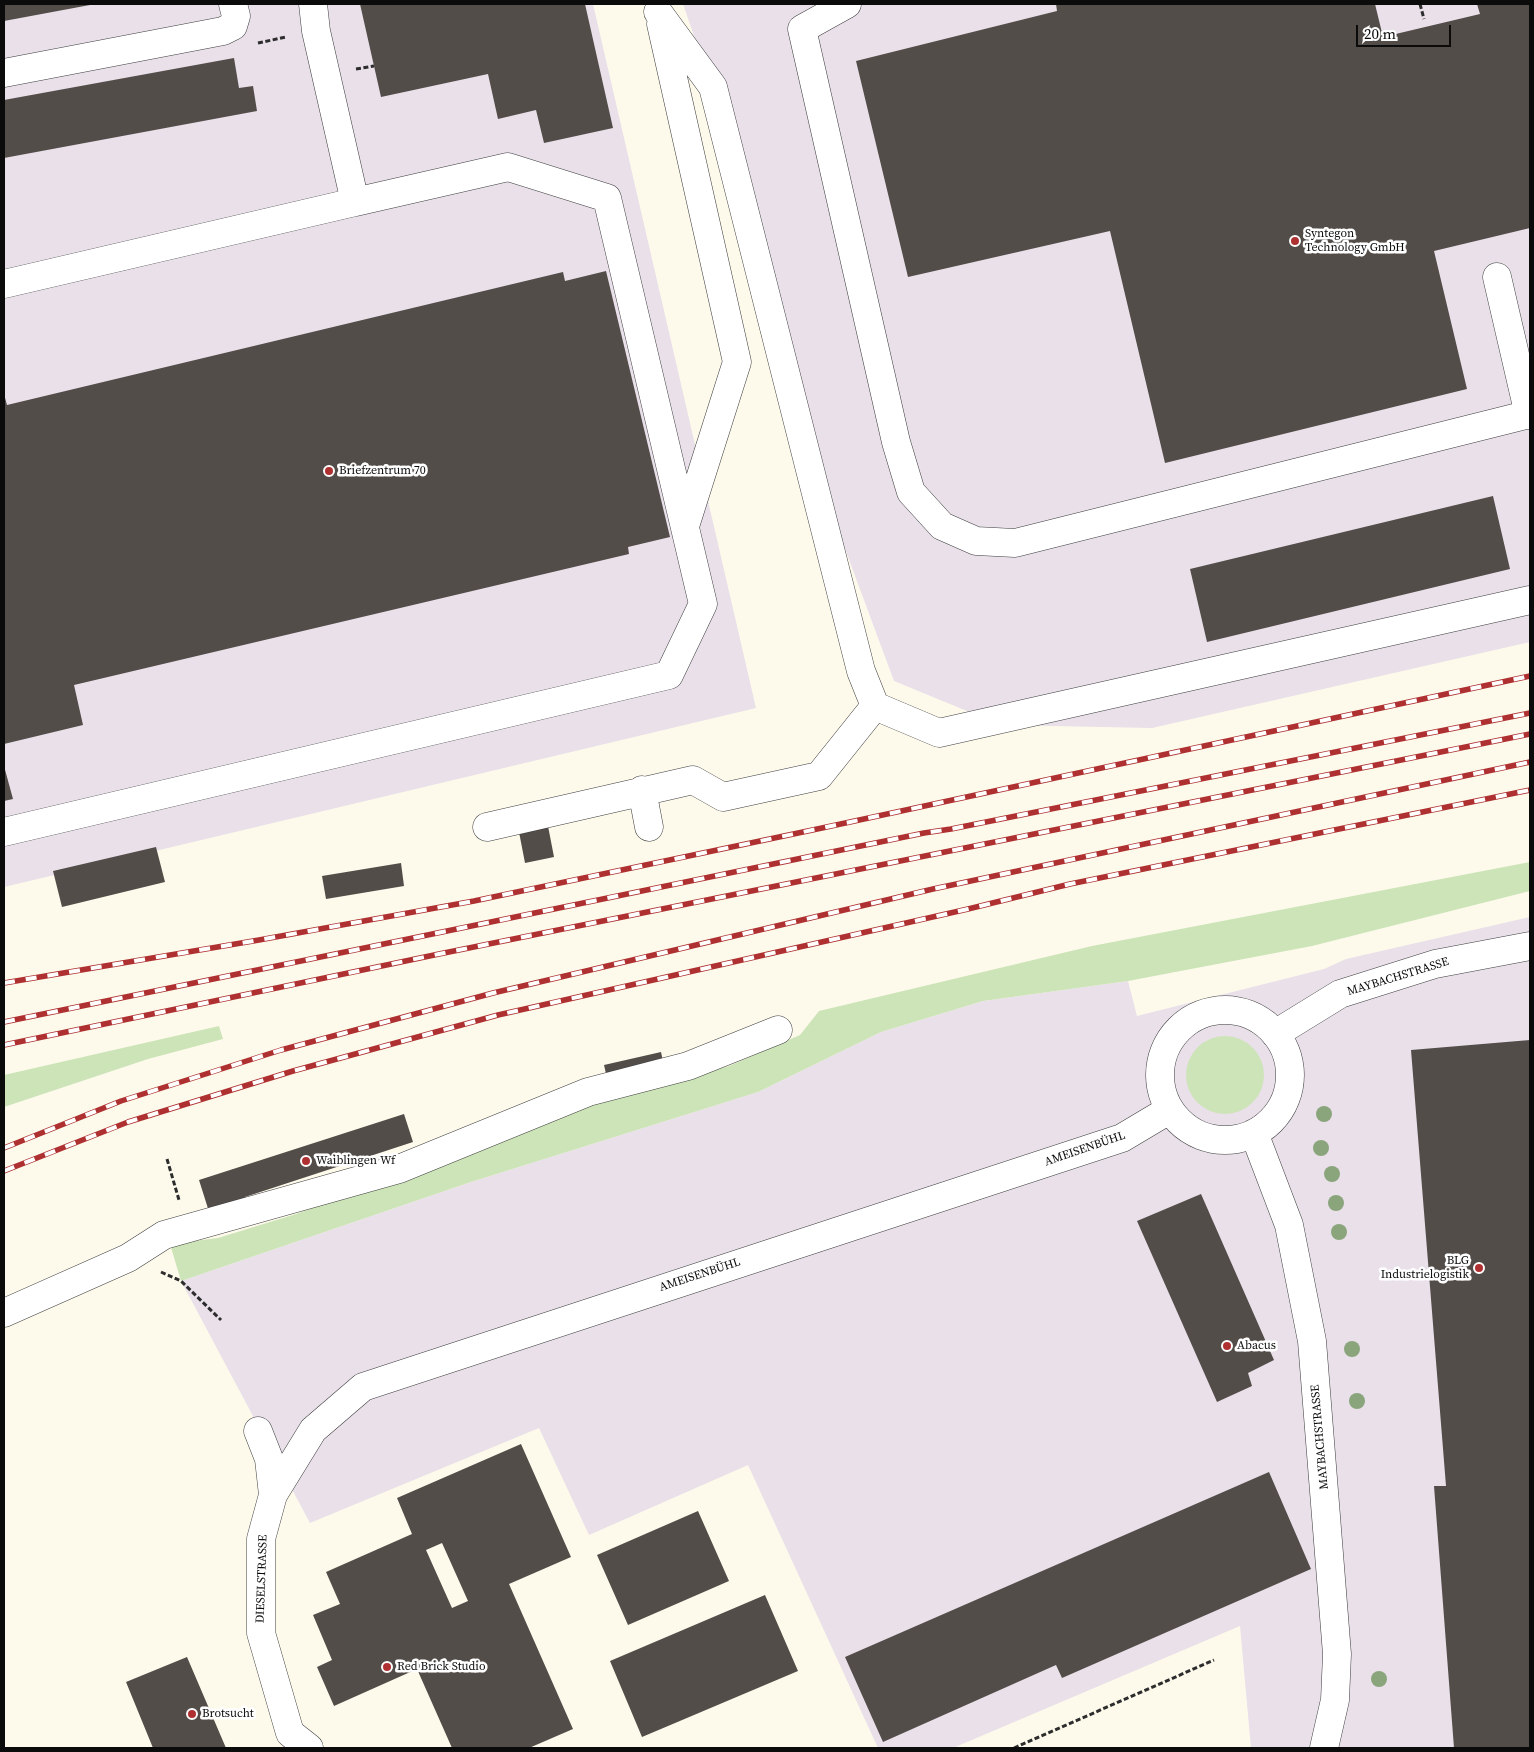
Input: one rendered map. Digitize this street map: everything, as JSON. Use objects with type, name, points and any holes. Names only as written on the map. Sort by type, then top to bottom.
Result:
[{"type":"street","points":[[4,73],[223,31],[233,26],[236,16],[233,4]]},
{"type":"street","points":[[313,4],[316,31],[355,202]]},
{"type":"street","points":[[847,4],[802,29],[896,442],[912,492],[942,526],[976,541],[1015,543],[1530,414],[1497,277]]},
{"type":"street","points":[[657,8],[737,362],[685,526]]},
{"type":"street","points":[[657,8],[712,87],[861,671],[875,706],[939,733],[1530,600]]},
{"type":"street","points":[[4,284],[508,167],[607,198],[704,604],[669,675],[4,832]]},
{"type":"street","points":[[488,827],[642,790],[693,780],[723,797],[819,776],[875,706]]},
{"type":"street","points":[[642,790],[649,827]]},
{"type":"street","name":"MAYBACHSTRASSE","points":[[1275,1034],[1340,994],[1435,964],[1530,946]]},
{"type":"street","points":[[1230,1011],[1247,1014],[1262,1022],[1275,1034],[1284,1048],[1289,1064],[1290,1080],[1287,1096],[1280,1111],[1268,1124],[1254,1133],[1238,1139],[1221,1140],[1204,1137],[1188,1129],[1169,1110],[1161,1090],[1160,1070],[1163,1054],[1171,1039],[1183,1026],[1197,1016],[1213,1012],[1230,1011]]},
{"type":"street","points":[[4,1313],[128,1258],[164,1235],[399,1169],[588,1092],[688,1066],[778,1030]]},
{"type":"street","name":"AMEISENBÜHL","points":[[273,1495],[313,1430],[363,1387],[1122,1138],[1169,1110]]},
{"type":"street","name":"MAYBACHSTRASSE","points":[[1254,1133],[1289,1225],[1312,1341],[1337,1654],[1335,1700],[1324,1748]]},
{"type":"street","name":"DIESELSTRASSE","points":[[258,1431],[269,1459],[273,1495],[261,1539],[261,1633],[290,1733],[309,1748]]},
{"type":"path","points":[[1420,4],[1424,19]]},
{"type":"path","points":[[167,1159],[169,1168]]},
{"type":"path","points":[[128,1258],[181,1281],[221,1320]]},
{"type":"path","points":[[1014,1748],[1214,1660]]},
{"type":"shaded area","points":[[4,4],[593,4],[756,708],[4,887]]},
{"type":"shaded area","name":"Syntegon Technology GmbH","points":[[683,4],[1530,4],[1530,642],[1152,728],[1001,725],[894,681],[828,503],[759,225]]},
{"type":"shaded area","points":[[1530,917],[1530,1748],[1251,1748],[1240,1626],[953,1748],[878,1748],[748,1465],[589,1535],[539,1428],[310,1523],[181,1281],[471,1182],[758,1092],[881,1032],[983,1001],[1128,981],[1137,1016],[1324,969],[1346,959]]},
{"type":"green space","points":[[1530,862],[1530,891],[1312,946],[1128,981],[983,1001],[881,1032],[758,1092],[471,1182],[181,1281],[170,1244],[218,1238],[296,1214],[596,1103],[729,1066],[800,1035],[819,1011],[1092,946]]},
{"type":"green space","points":[[219,1026],[223,1039],[148,1059],[4,1107],[4,1075]]},
{"type":"green space","points":[[1225,1036],[1240,1039],[1253,1047],[1261,1060],[1264,1075],[1261,1090],[1253,1103],[1240,1111],[1225,1114],[1210,1111],[1197,1103],[1189,1090],[1186,1075],[1189,1060],[1197,1047],[1210,1039]]},
{"type":"building","points":[[4,4],[90,4],[90,5],[4,21]]},
{"type":"building","points":[[360,4],[585,4],[613,128],[544,143],[536,110],[498,119],[488,74],[381,97]]},
{"type":"building","name":"Syntegon Technology GmbH","points":[[1056,4],[1375,4],[1383,37],[1480,14],[1477,4],[1530,4],[1530,228],[1434,251],[1467,389],[1165,463],[1110,231],[908,277],[856,61],[1057,11]]},
{"type":"building","points":[[234,58],[239,88],[253,86],[257,111],[4,158],[4,100]]},
{"type":"building","name":"Briefzentrum 70","points":[[606,271],[670,537],[628,547],[629,554],[74,685],[83,725],[4,744],[4,394],[7,405],[563,272],[565,281]]},
{"type":"building","points":[[1493,496],[1510,569],[1207,642],[1190,569]]},
{"type":"building","points":[[4,766],[13,799],[4,801]]},
{"type":"building","points":[[548,826],[554,857],[525,863],[519,832]]},
{"type":"building","points":[[156,847],[165,882],[62,907],[53,871]]},
{"type":"building","points":[[401,863],[404,886],[326,899],[322,876]]},
{"type":"building","name":"BLG Industrielogistik","points":[[1530,1040],[1530,1748],[1454,1748],[1434,1486],[1446,1486],[1411,1050]]},
{"type":"building","points":[[661,1052],[664,1066],[607,1078],[604,1065]]},
{"type":"building","name":"Waiblingen Wf","points":[[404,1114],[413,1142],[245,1197],[248,1207],[211,1218],[199,1180]]},
{"type":"building","points":[[1201,1194],[1274,1360],[1248,1373],[1252,1386],[1217,1402],[1137,1221]]},
{"type":"building","points":[[521,1444],[571,1557],[509,1584],[573,1729],[529,1748],[452,1748],[417,1669],[334,1706],[317,1667],[332,1660],[313,1615],[340,1604],[326,1572],[412,1534],[397,1498]],"holes":[[[442,1543],[468,1601],[452,1608],[426,1550]]]},
{"type":"building","points":[[1269,1472],[1311,1569],[1062,1678],[1056,1665],[883,1742],[845,1657]]},
{"type":"building","points":[[698,1511],[729,1581],[628,1625],[597,1555]]},
{"type":"building","points":[[765,1595],[798,1671],[642,1737],[610,1661]]},
{"type":"building","points":[[187,1657],[226,1748],[153,1748],[126,1682]]},
{"type":"railway","points":[[4,983],[474,901],[1530,676]]},
{"type":"railway","points":[[4,1022],[924,833],[1530,713]]},
{"type":"railway","points":[[4,1045],[439,954],[1530,734]]},
{"type":"railway","points":[[4,1148],[121,1101],[281,1050],[493,993],[933,889],[1530,762]]},
{"type":"railway","points":[[4,1171],[128,1122],[293,1071],[498,1015],[968,909],[1070,884],[1530,790]]},
{"type":"place","name":"Syntegon Technology GmbH","points":[[1295,241]]},
{"type":"place","name":"Briefzentrum 70","points":[[329,471]]},
{"type":"place","name":"Waiblingen Wf","points":[[306,1161]]},
{"type":"place","name":"BLG Industrielogistik","points":[[1479,1268]]},
{"type":"place","name":"Abacus","points":[[1227,1346]]},
{"type":"place","name":"Red Brick Studio","points":[[387,1667]]},
{"type":"place","name":"Brotsucht","points":[[192,1714]]}]
